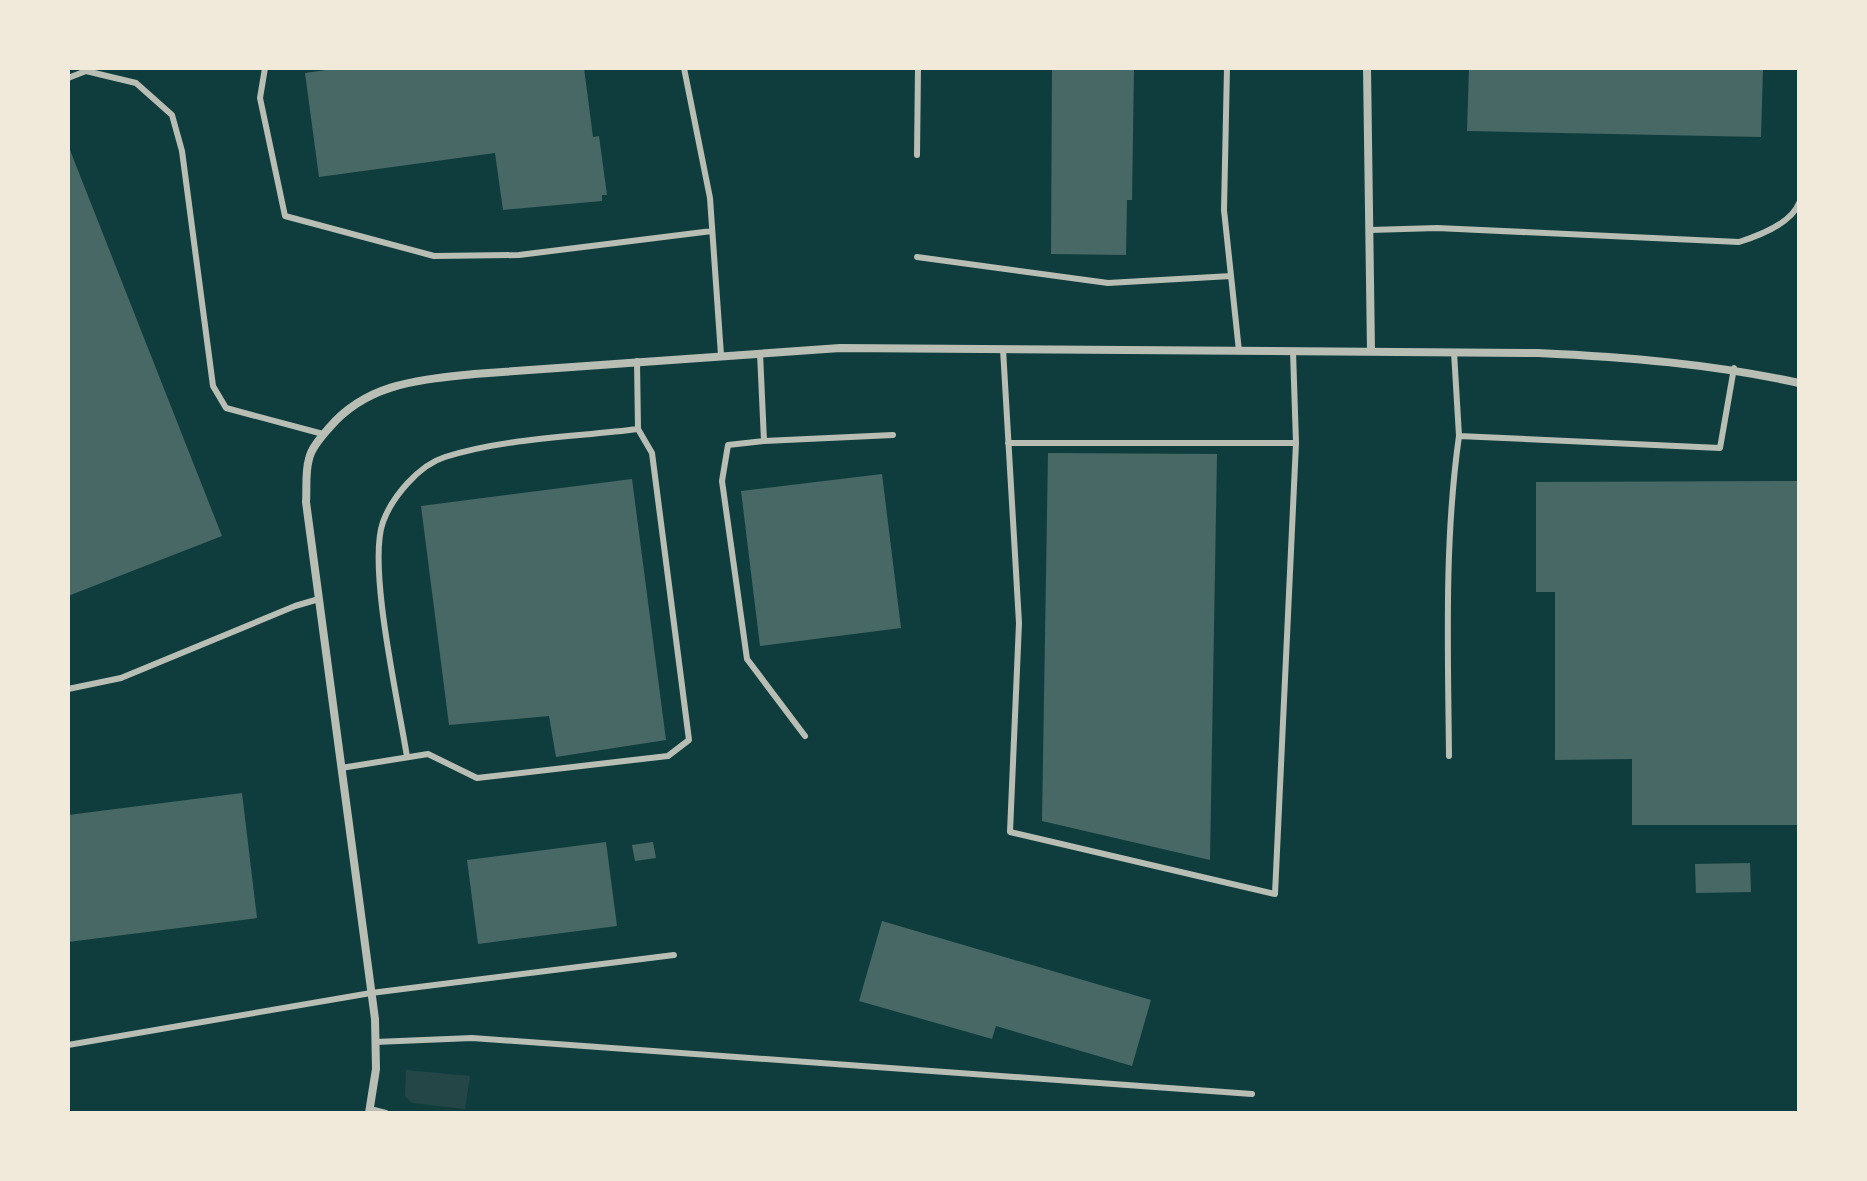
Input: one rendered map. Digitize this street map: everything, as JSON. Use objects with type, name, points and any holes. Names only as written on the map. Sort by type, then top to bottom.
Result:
[{"type":"street","points":[[1367,68],[1371,352]]},
{"type":"street","points":[[370,1111],[375,1042],[371,993],[306,502],[309,457],[323,434],[353,404],[391,386],[414,380],[840,348],[1454,352],[1633,357],[1734,368],[1799,383]]},
{"type":"lane","points":[[265,68],[260,98],[285,216],[434,256],[519,255],[712,231]]},
{"type":"lane","points":[[684,68],[710,198],[721,355]]},
{"type":"lane","points":[[917,155],[918,68]]},
{"type":"lane","points":[[1227,68],[1224,210],[1239,351]]},
{"type":"lane","points":[[68,78],[86,71],[136,83],[172,115],[182,151],[213,386],[226,408],[323,434]]},
{"type":"lane","points":[[1370,230],[1437,228],[1739,242],[1764,234],[1797,210],[1799,203]]},
{"type":"lane","points":[[917,257],[1108,283],[1231,276]]},
{"type":"lane","points":[[1003,349],[1019,623],[1010,832],[1275,894],[1296,443],[1293,351]]},
{"type":"lane","points":[[1449,756],[1451,494],[1459,436],[1454,352]]},
{"type":"lane","points":[[760,353],[764,441]]},
{"type":"lane","points":[[341,768],[428,754],[477,778],[668,756],[689,740],[652,453],[638,429],[637,361]]},
{"type":"lane","points":[[1459,436],[1720,448],[1734,368]]},
{"type":"lane","points":[[407,757],[377,568],[383,522],[407,482],[441,458],[481,449],[638,429]]},
{"type":"lane","points":[[805,736],[747,659],[722,481],[728,445],[893,435]]},
{"type":"lane","points":[[1008,443],[1296,443]]},
{"type":"lane","points":[[68,689],[121,678],[281,611],[319,599]]},
{"type":"lane","points":[[68,1045],[371,993],[674,955]]},
{"type":"lane","points":[[375,1042],[472,1038],[1252,1094]]},
{"type":"lane","points":[[370,1111],[386,1113]]},
{"type":"shaded area","points":[[406,1070],[470,1076],[465,1109],[412,1103],[405,1096]]},
{"type":"building","points":[[339,68],[584,68],[593,137],[599,136],[607,195],[602,195],[602,201],[503,210],[495,153],[319,177],[305,73]]},
{"type":"building","points":[[1052,68],[1134,68],[1132,200],[1127,200],[1126,255],[1051,254]]},
{"type":"building","points":[[1469,68],[1763,68],[1761,137],[1467,131]]},
{"type":"building","points":[[68,145],[222,536],[68,596]]},
{"type":"building","points":[[1048,453],[1217,454],[1210,860],[1042,821]]},
{"type":"building","points":[[882,474],[901,628],[760,646],[741,491]]},
{"type":"building","points":[[632,479],[666,740],[556,757],[549,716],[449,725],[421,506]]},
{"type":"building","points":[[1799,481],[1799,825],[1632,825],[1632,759],[1555,760],[1555,592],[1536,592],[1536,482]]},
{"type":"building","points":[[242,793],[257,918],[68,942],[68,815]]},
{"type":"building","points":[[606,842],[617,926],[478,944],[467,860]]},
{"type":"building","points":[[653,842],[656,858],[635,861],[632,845]]},
{"type":"building","points":[[1750,863],[1751,892],[1696,893],[1695,864]]},
{"type":"building","points":[[882,921],[1151,1000],[1132,1066],[996,1026],[992,1039],[859,1001]]}]
